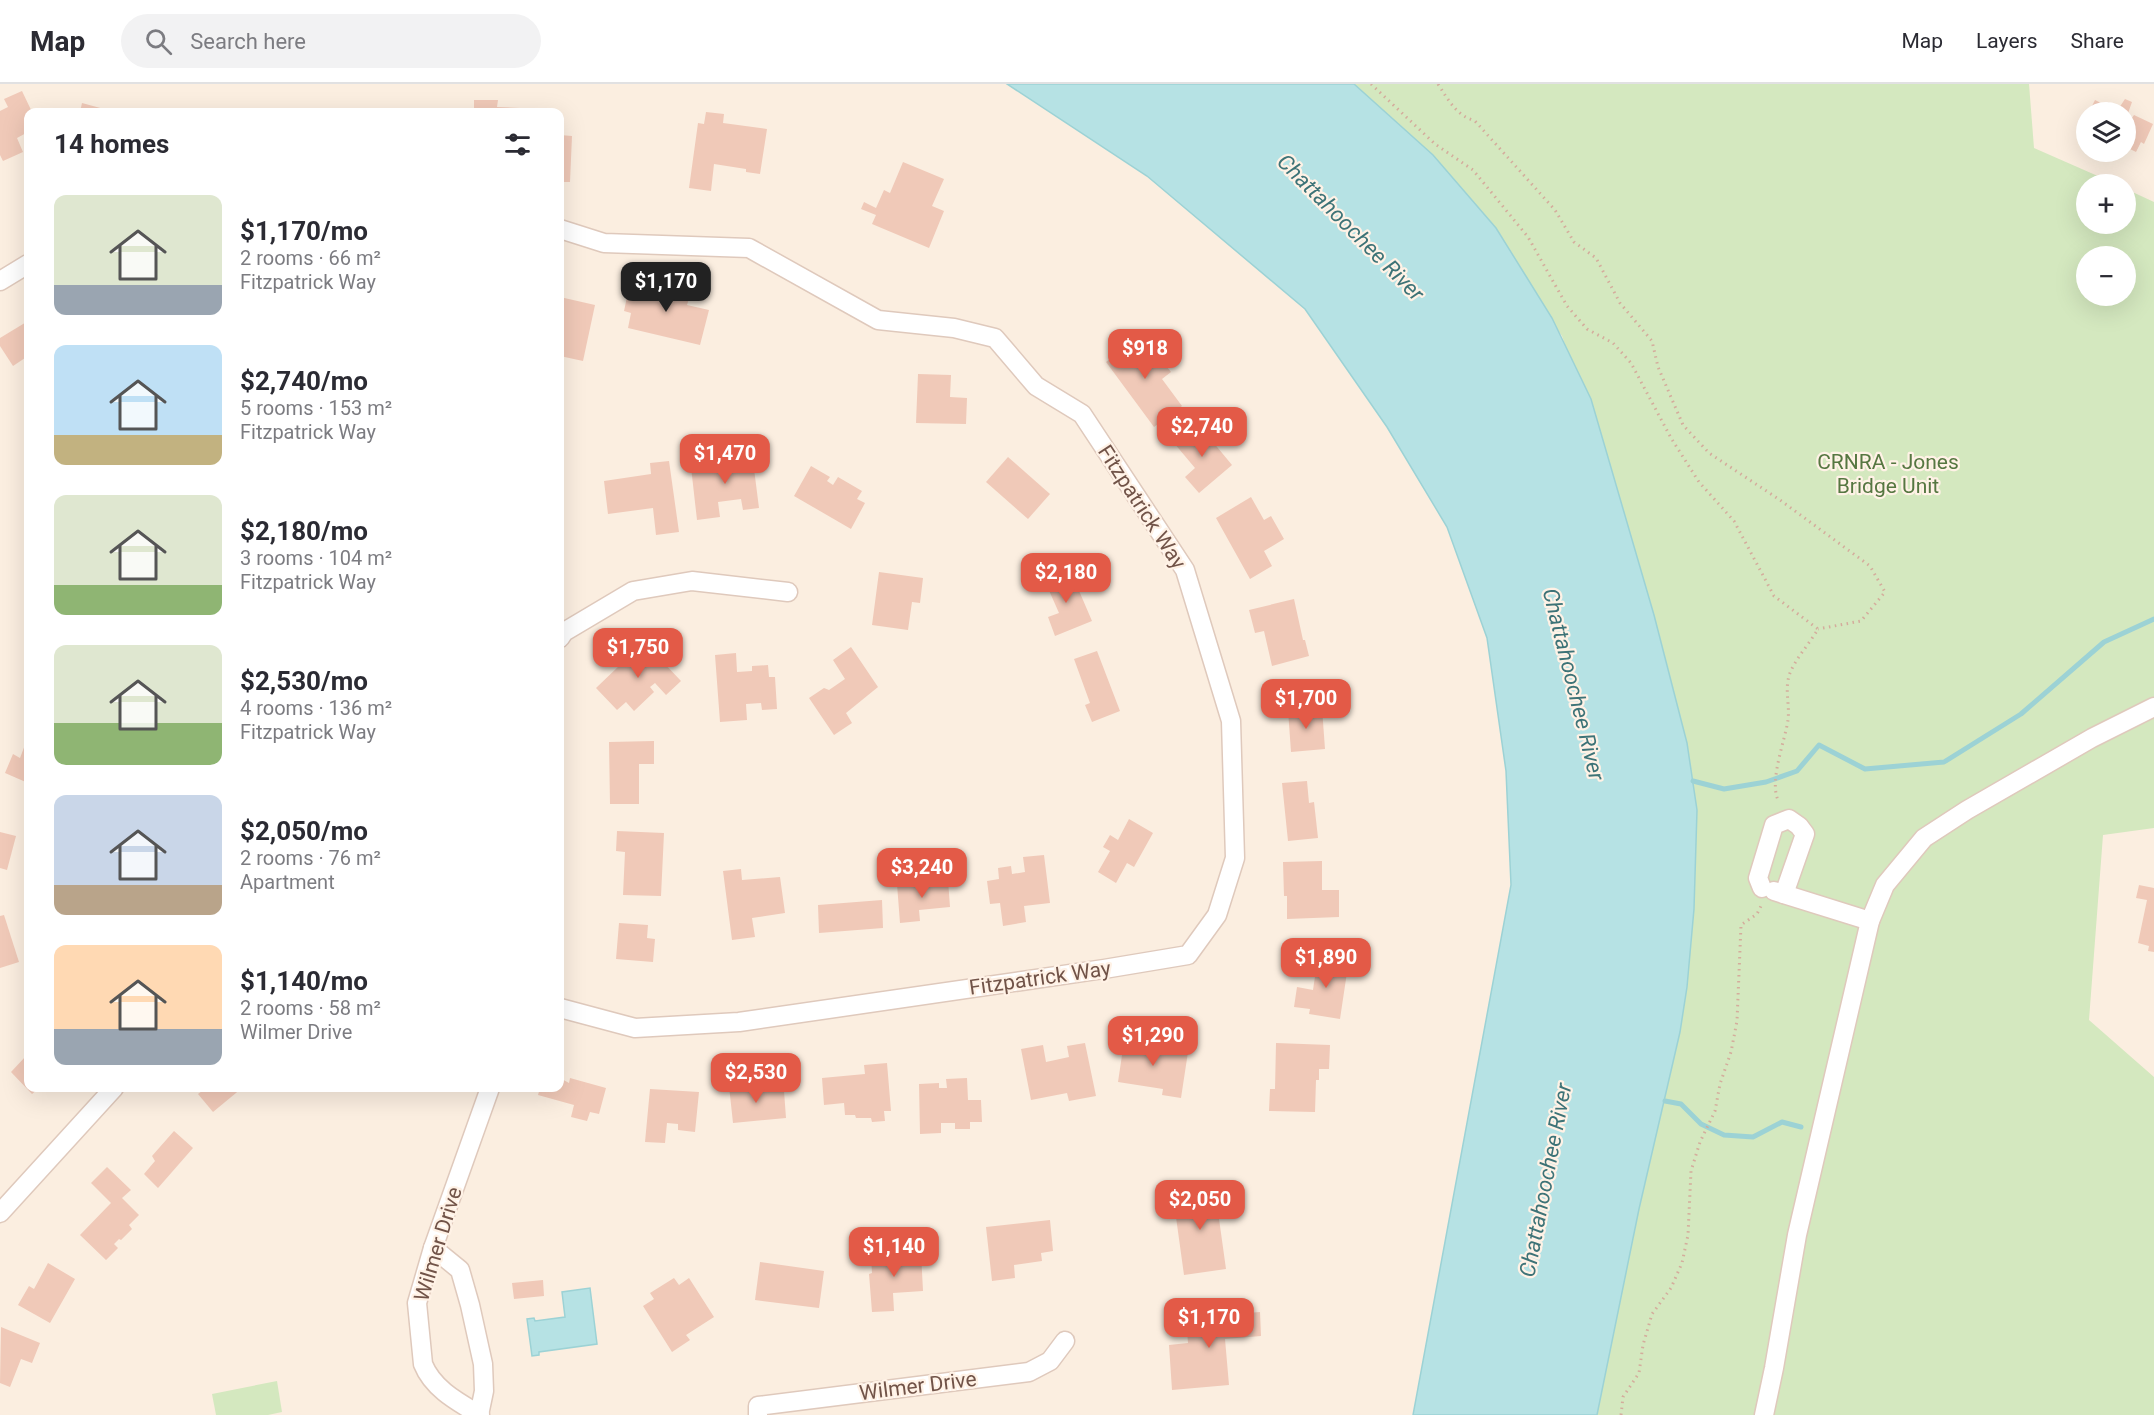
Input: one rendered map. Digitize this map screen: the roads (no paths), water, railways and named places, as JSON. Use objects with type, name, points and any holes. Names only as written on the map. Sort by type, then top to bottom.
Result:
[{"type":"street","name":"Fitzpatrick Way","points":[[564,230],[604,243],[749,248],[878,320],[954,328],[995,338],[1036,386],[1082,414],[1185,570],[1231,722],[1235,858],[1217,915],[1188,955],[739,1022],[635,1028],[564,1009]]},
{"type":"street","points":[[0,281],[24,266]]},
{"type":"street","points":[[564,632],[633,591],[692,580],[788,592]]},
{"type":"street","points":[[1764,1415],[1797,1235],[1870,921],[1885,885],[1924,838],[2063,754],[2154,707]]},
{"type":"street","points":[[1767,889],[1870,921]]},
{"type":"street","points":[[0,1213],[110,1092]]},
{"type":"street","name":"Wilmer Drive","points":[[479,1415],[448,1396],[427,1373],[423,1364],[417,1303],[433,1248],[489,1092]]},
{"type":"street","points":[[433,1248],[460,1270],[470,1305],[483,1364],[484,1391],[479,1415]]},
{"type":"street","name":"Wilmer Drive","points":[[758,1411],[1029,1372],[1050,1361],[1065,1341]]},
{"type":"water","name":"Chattahoochee River","points":[[1007,84],[1354,84],[1433,155],[1496,228],[1552,318],[1591,399],[1654,615],[1687,743],[1697,810],[1694,909],[1687,987],[1680,1032],[1639,1209],[1597,1415],[1413,1415],[1511,885],[1506,771],[1487,638],[1447,527],[1387,427],[1305,309],[1147,176]]},
{"type":"water","points":[[590,1288],[597,1344],[539,1352],[539,1355],[532,1356],[527,1319],[534,1318],[535,1321],[565,1317],[562,1292]]},
{"type":"waterway","points":[[1693,781],[1724,789],[1766,782],[1797,771],[1819,745],[1865,769],[1944,762],[2021,714],[2104,642],[2154,619]]},
{"type":"waterway","points":[[1665,1101],[1681,1104],[1701,1124],[1724,1135],[1753,1137],[1782,1122],[1801,1127]]},
{"type":"park label","name":"CRNRA - Jones Bridge Unit","points":[[1888,474]]}]
